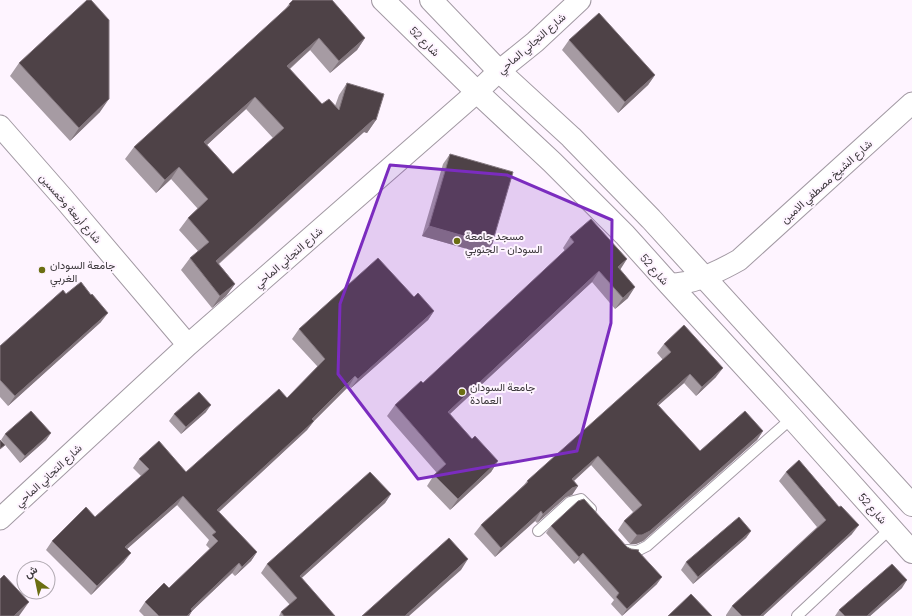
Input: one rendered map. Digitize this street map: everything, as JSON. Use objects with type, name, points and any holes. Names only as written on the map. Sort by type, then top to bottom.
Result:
[{"type":"street","name":"شارع 52","points":[[383,0],[477,92],[552,162],[625,235],[912,552]]},
{"type":"street","points":[[430,0],[499,71],[571,137],[651,219],[912,505]]},
{"type":"street","name":"شارع التجاني الماحي","points":[[0,519],[188,345],[477,92],[499,71],[535,42],[580,0]]},
{"type":"street","name":"شارع الشيخ مصطفي الامين","points":[[669,284],[688,282],[705,277],[739,260],[912,103]]},
{"type":"street","name":"شارع أربعة وخمسين","points":[[0,126],[188,345]]},
{"type":"lane","points":[[622,545],[627,550],[637,551],[647,546],[792,418]]},
{"type":"lane","points":[[538,531],[570,502],[581,499],[597,517]]},
{"type":"lane","points":[[797,616],[891,528]]},
{"type":"highlighted area","points":[[390,165],[507,175],[612,220],[611,323],[577,451],[418,479],[338,374],[340,304]]},
{"type":"building","points":[[87,0],[91,0],[109,20],[109,99],[79,128],[19,63]]},
{"type":"building","points":[[293,0],[332,0],[365,38],[339,61],[319,38],[287,66],[322,104],[329,99],[339,110],[347,83],[384,94],[376,120],[373,120],[216,261],[235,284],[220,296],[190,258],[209,242],[188,218],[208,199],[179,167],[165,180],[134,147],[290,5],[289,4]],"holes":[[[255,97],[284,128],[233,174],[204,142]]]},
{"type":"building","points":[[599,13],[655,75],[625,102],[569,40]]},
{"type":"building","points":[[450,154],[513,172],[492,244],[429,226]]},
{"type":"building","points":[[591,219],[627,259],[618,267],[635,287],[623,298],[599,271],[448,412],[472,439],[475,436],[498,461],[458,499],[434,475],[446,464],[395,405],[421,381],[423,383],[574,242],[570,237]]},
{"type":"building","points":[[378,258],[414,297],[418,293],[434,311],[358,379],[355,376],[312,419],[314,421],[217,510],[257,552],[242,567],[239,563],[191,609],[192,611],[187,616],[159,616],[145,602],[164,583],[169,588],[218,541],[212,535],[216,532],[183,496],[125,547],[131,553],[97,586],[52,541],[86,507],[95,517],[149,469],[139,459],[159,441],[186,472],[279,389],[287,398],[325,359],[299,329]]},
{"type":"building","points":[[81,282],[108,313],[15,396],[0,380],[0,346],[63,290],[66,294]]},
{"type":"building","points":[[684,325],[723,368],[702,387],[690,374],[657,404],[700,451],[745,411],[763,431],[650,531],[642,535],[637,535],[624,521],[642,505],[598,456],[572,479],[578,486],[572,488],[543,514],[541,511],[501,548],[481,525],[528,482],[527,481],[671,352],[664,344]]},
{"type":"building","points":[[199,392],[211,405],[186,427],[174,414]]},
{"type":"building","points":[[31,411],[51,433],[25,456],[5,434]]},
{"type":"building","points":[[0,440],[5,445],[0,449]]},
{"type":"building","points":[[799,460],[839,507],[841,506],[859,525],[760,616],[742,616],[732,606],[826,520],[786,472]]},
{"type":"building","points":[[370,472],[391,494],[300,576],[335,616],[284,616],[281,612],[297,598],[267,564]]},
{"type":"building","points":[[584,499],[627,547],[639,550],[638,551],[662,577],[627,609],[616,597],[619,593],[583,553],[579,557],[551,526],[578,501]]},
{"type":"building","points":[[739,517],[751,531],[698,577],[686,562]]},
{"type":"building","points":[[449,538],[468,559],[405,616],[362,616]]},
{"type":"building","points":[[892,564],[907,580],[867,616],[845,616],[839,610]]},
{"type":"building","points":[[4,575],[16,588],[16,600],[27,600],[29,602],[14,616],[0,616],[0,579]]},
{"type":"building","points":[[691,594],[712,616],[668,616]]},
{"type":"place","name":"مسجد جامعة السودان - الجنوبي","points":[[457,241]]},
{"type":"place","name":"جامعة السودان الغربي","points":[[42,270]]},
{"type":"place","name":"جامعة السودان العمادة","points":[[462,392]]}]
